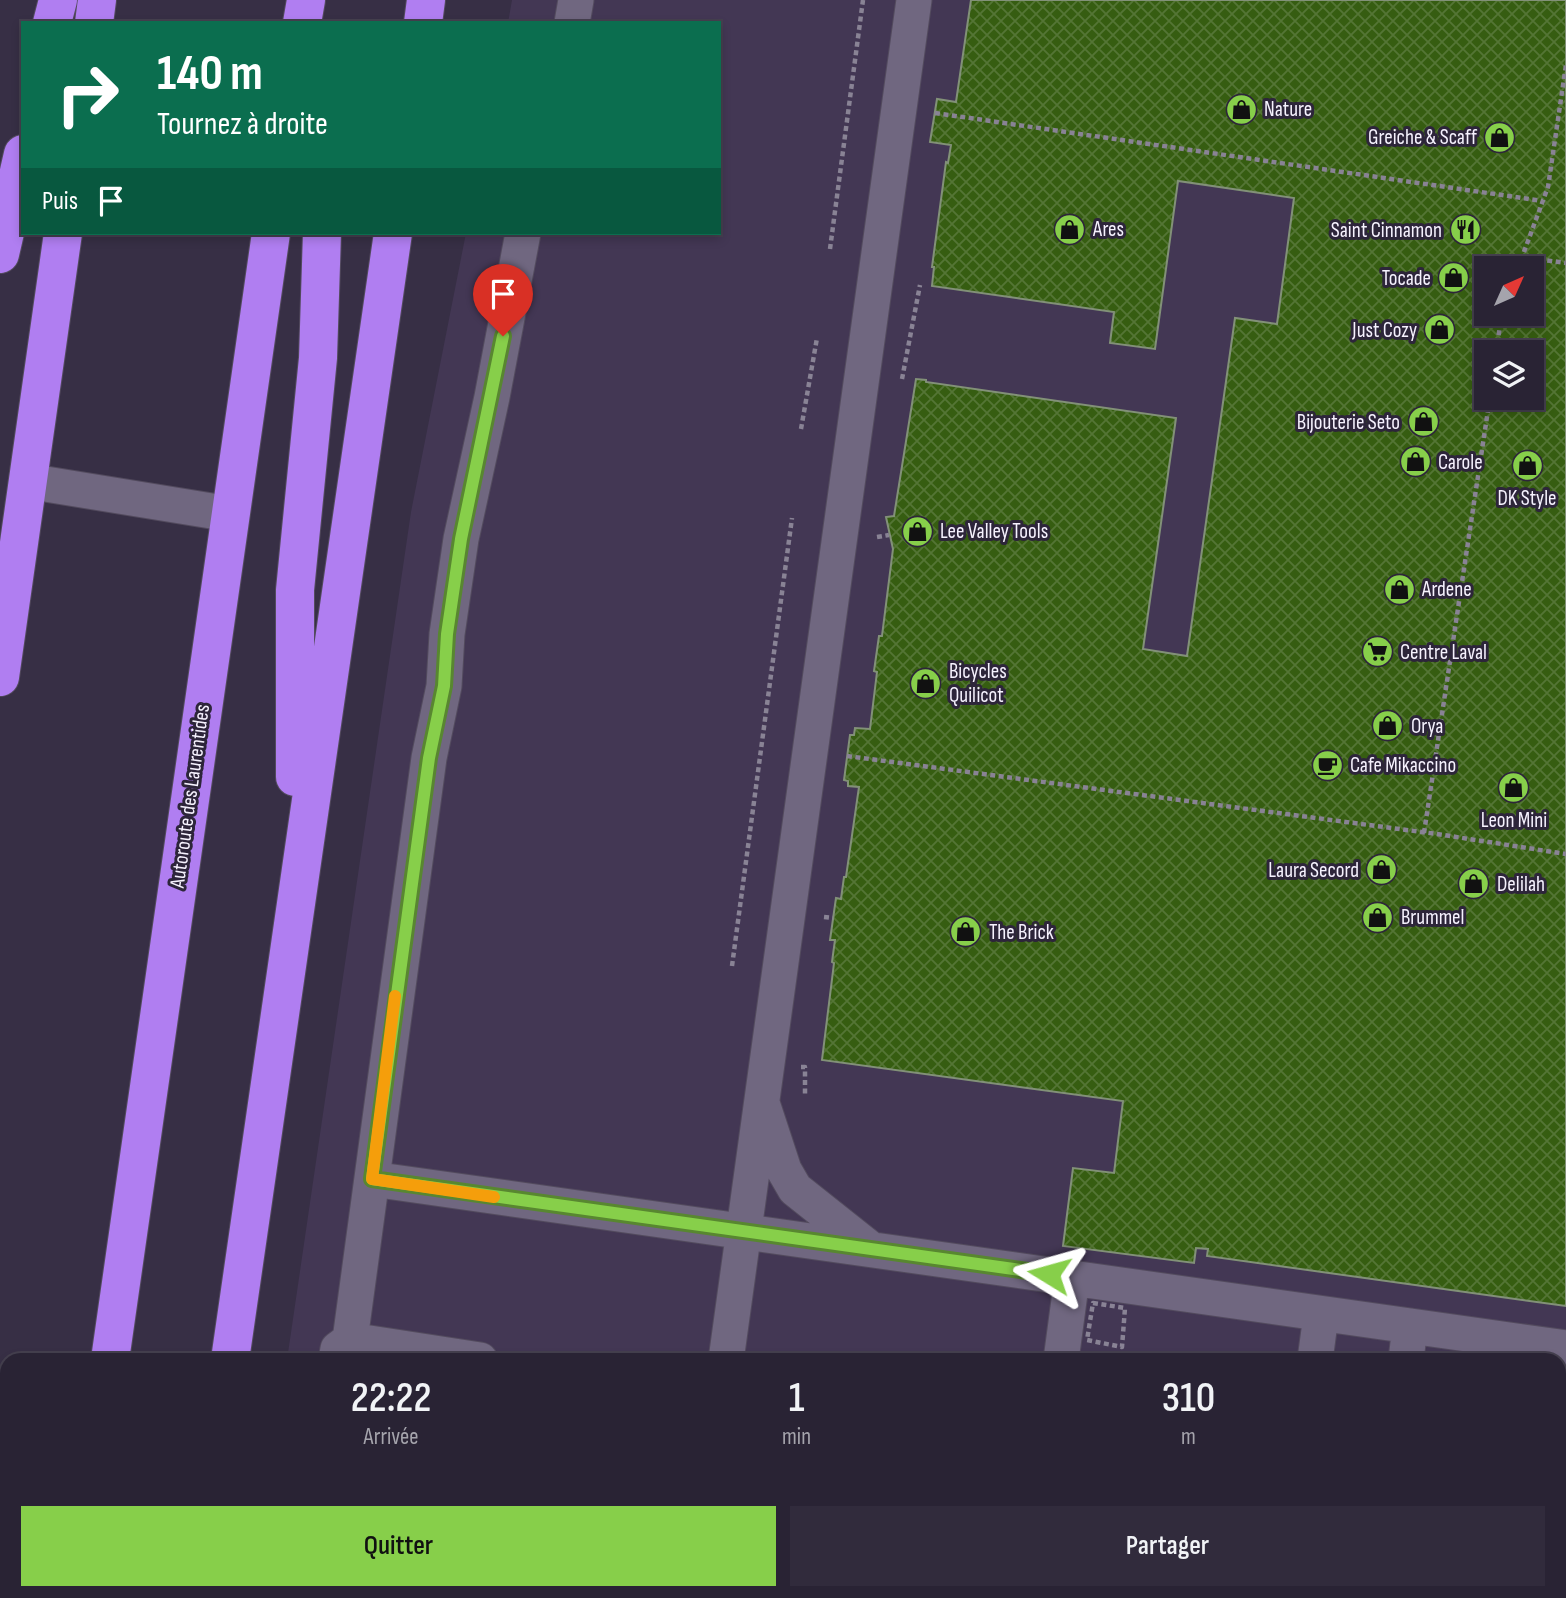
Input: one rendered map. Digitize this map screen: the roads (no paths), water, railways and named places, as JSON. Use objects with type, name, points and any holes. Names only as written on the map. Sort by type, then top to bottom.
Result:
[{"type":"highway","points":[[53,21],[58,0]]},
{"type":"highway","points":[[94,21],[97,0]]},
{"type":"highway","points":[[302,21],[306,0]]},
{"type":"highway","points":[[329,0],[329,21]]},
{"type":"highway","points":[[423,21],[426,0]]},
{"type":"highway","points":[[0,254],[21,163]]},
{"type":"highway","points":[[0,677],[63,235]]},
{"type":"highway","name":"Autoroute des Laurentides","points":[[111,1353],[271,235]]},
{"type":"highway","points":[[295,898],[295,590],[318,358],[322,235]]},
{"type":"highway","points":[[231,1353],[393,235]]},
{"type":"street","points":[[572,21],[576,0]]},
{"type":"street","points":[[727,1353],[914,0]]},
{"type":"street","points":[[384,1353],[343,1350],[372,1179],[429,758],[444,686],[447,634],[461,539],[492,397],[523,235]]},
{"type":"street","points":[[27,481],[230,514]]},
{"type":"street","points":[[761,1100],[784,1170],[795,1189],[870,1249]]},
{"type":"street","points":[[372,1179],[1321,1315],[1408,1343],[1566,1348]]},
{"type":"street","points":[[1062,1353],[1072,1278]]},
{"type":"street","points":[[1316,1353],[1321,1315]]},
{"type":"place","name":"Nature","points":[[1241,109]]},
{"type":"place","name":"Greiche & Scaff","points":[[1500,137]]},
{"type":"place","name":"Ares","points":[[1070,229]]},
{"type":"place","name":"Saint Cinnamon","points":[[1465,230]]},
{"type":"place","name":"Tocade","points":[[1454,278]]},
{"type":"place","name":"Just Cozy","points":[[1440,330]]},
{"type":"place","name":"Bijouterie Seto","points":[[1423,422]]},
{"type":"place","name":"Carole","points":[[1415,462]]},
{"type":"place","name":"DK Style","points":[[1527,466]]},
{"type":"place","name":"Lee Valley Tools","points":[[917,531]]},
{"type":"place","name":"Ardene","points":[[1399,589]]},
{"type":"place","name":"Centre Laval","points":[[1377,652]]},
{"type":"place","name":"Bicycles Quilicot","points":[[926,683]]},
{"type":"place","name":"Orya","points":[[1388,726]]},
{"type":"place","name":"Cafe Mikaccino","points":[[1327,765]]},
{"type":"place","name":"Leon Mini","points":[[1514,788]]},
{"type":"place","name":"Laura Secord","points":[[1382,870]]},
{"type":"place","name":"Delilah","points":[[1474,884]]},
{"type":"place","name":"Brummel","points":[[1378,917]]},
{"type":"place","name":"The Brick","points":[[966,932]]}]
